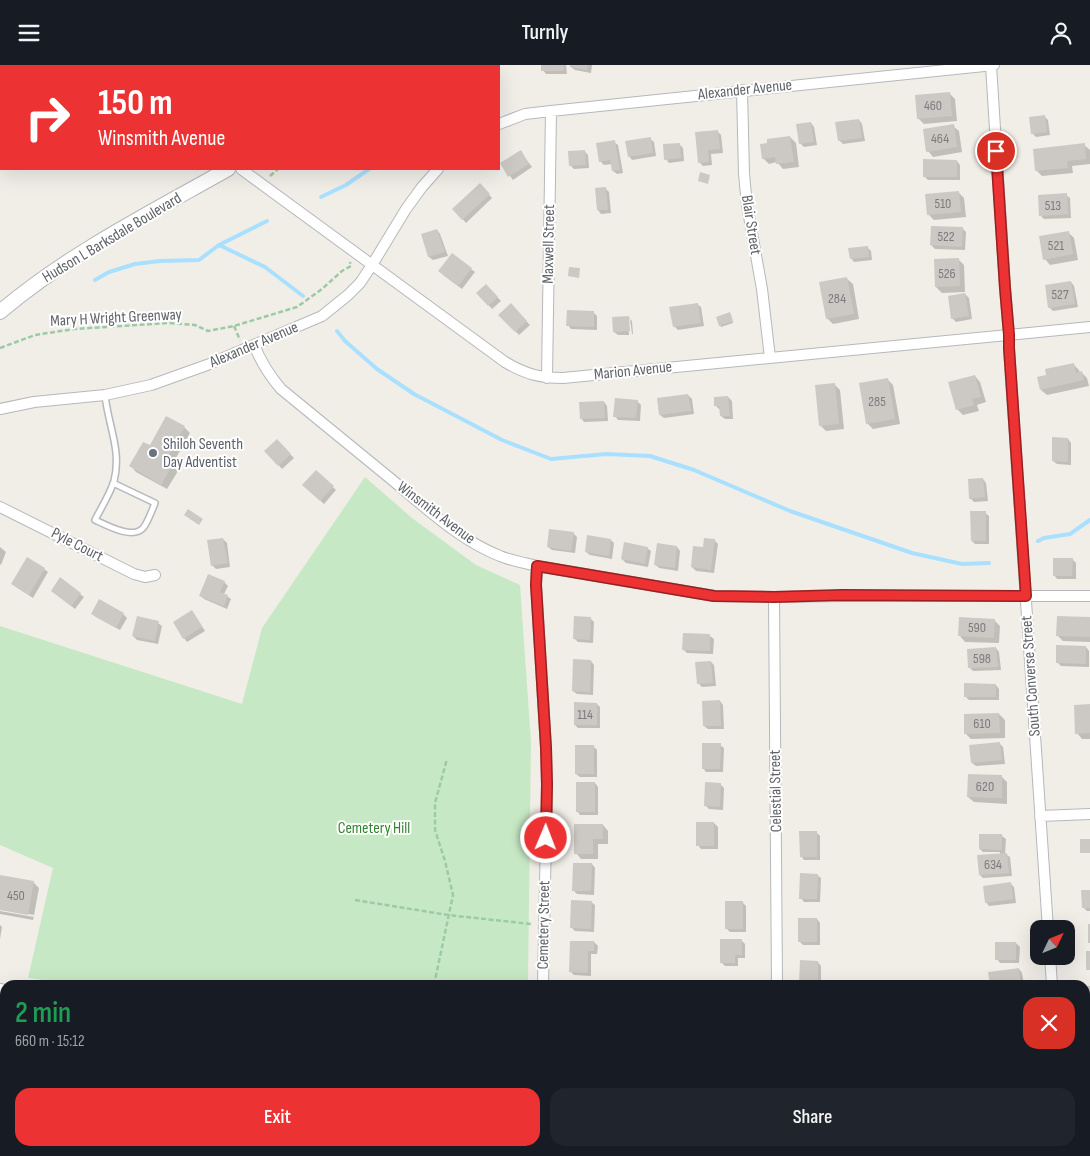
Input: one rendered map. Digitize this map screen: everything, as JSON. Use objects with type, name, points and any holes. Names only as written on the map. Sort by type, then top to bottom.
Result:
[{"type":"street","name":"Alexander Avenue","points":[[500,124],[525,114],[992,65]]},
{"type":"street","name":"South Converse Street","points":[[992,65],[1047,920]]},
{"type":"street","name":"Blair Street","points":[[742,90],[746,197],[762,289],[770,358]]},
{"type":"street","name":"Maxwell Street","points":[[547,378],[551,111]]},
{"type":"street","name":"Hudson L Barksdale Boulevard","points":[[0,312],[48,274],[91,247],[226,170]]},
{"type":"street","name":"Marion Avenue","points":[[242,170],[505,362],[525,373],[547,378],[1090,327]]},
{"type":"street","name":"Alexander Avenue","points":[[0,409],[34,402],[105,395],[151,385],[198,368],[322,316],[360,283],[406,209],[437,170]]},
{"type":"street","name":"Winsmith Avenue","points":[[254,345],[262,364],[282,389],[451,528],[477,545],[500,556],[537,566],[714,596],[1090,596]]},
{"type":"street","name":"Pyle Court","points":[[0,507],[134,574],[145,577],[155,575]]},
{"type":"street","name":"Cemetery Street","points":[[537,566],[536,585],[547,784],[543,980]]},
{"type":"street","name":"Celestial Street","points":[[774,597],[777,980]]},
{"type":"street","points":[[1040,815],[1090,814]]},
{"type":"street","points":[[1051,965],[1052,980]]},
{"type":"lane","points":[[105,395],[115,441],[117,464],[114,483],[95,520],[118,531],[138,532],[144,528],[155,503],[114,483]]},
{"type":"path","points":[[270,177],[277,170]]},
{"type":"path","name":"Mary H Wright Greenway","points":[[0,347],[35,335],[74,329],[169,323],[194,325],[208,331],[234,325],[297,307],[351,266]]},
{"type":"path","points":[[234,325],[243,349]]},
{"type":"path","points":[[435,980],[453,895],[435,830],[435,803],[447,759]]},
{"type":"path","points":[[355,900],[448,915],[531,924]]},
{"type":"green space","name":"Cemetery Hill","points":[[365,477],[412,518],[476,565],[520,585],[531,742],[528,980],[43,980],[28,978],[53,868],[0,845],[0,626],[242,704],[262,628]]},
{"type":"building","points":[[541,65],[564,65],[564,71],[541,71]]},
{"type":"building","points":[[570,65],[588,65],[587,70],[570,67]]},
{"type":"building","points":[[950,92],[952,116],[917,119],[915,95]]},
{"type":"building","points":[[1045,115],[1047,132],[1031,134],[1029,117]]},
{"type":"building","points":[[859,119],[862,138],[838,141],[835,122]]},
{"type":"building","points":[[811,122],[814,142],[799,144],[796,124]]},
{"type":"building","points":[[954,124],[957,147],[926,152],[923,129]]},
{"type":"building","points":[[718,130],[720,149],[708,150],[709,162],[698,163],[695,132]]},
{"type":"building","points":[[790,136],[794,162],[776,164],[775,157],[762,159],[760,144],[767,143],[767,139]]},
{"type":"building","points":[[651,137],[653,153],[628,157],[625,141]]},
{"type":"building","points":[[615,140],[620,170],[612,171],[610,160],[599,162],[596,143]]},
{"type":"building","points":[[680,143],[681,158],[664,160],[663,144]]},
{"type":"building","points":[[1085,143],[1086,159],[1067,161],[1068,168],[1035,171],[1033,149]]},
{"type":"building","points":[[521,150],[529,164],[508,177],[500,163]]},
{"type":"building","points":[[585,150],[586,165],[569,166],[568,151]]},
{"type":"building","points":[[923,159],[957,160],[957,177],[923,177]]},
{"type":"building","points":[[700,172],[710,175],[708,184],[698,181]]},
{"type":"building","points":[[480,183],[490,194],[462,220],[452,209]]},
{"type":"building","points":[[606,187],[608,210],[597,210],[595,188]]},
{"type":"building","points":[[959,191],[961,212],[927,215],[925,194]]},
{"type":"building","points":[[1067,193],[1068,214],[1039,216],[1038,195]]},
{"type":"building","points":[[931,226],[963,227],[962,247],[930,245]]},
{"type":"building","points":[[437,229],[445,252],[428,257],[421,234]]},
{"type":"building","points":[[1069,231],[1073,254],[1043,260],[1039,236]]},
{"type":"building","points":[[868,246],[869,257],[850,259],[848,248]]},
{"type":"building","points":[[452,253],[472,268],[458,286],[438,271]]},
{"type":"building","points":[[959,258],[960,286],[935,287],[934,259]]},
{"type":"building","points":[[569,267],[580,268],[579,278],[568,276]]},
{"type":"building","points":[[847,277],[854,314],[826,319],[819,282]]},
{"type":"building","points":[[1071,281],[1075,304],[1048,308],[1045,285]]},
{"type":"building","points":[[486,284],[498,297],[488,306],[476,293]]},
{"type":"building","points":[[965,293],[969,316],[951,319],[948,296]]},
{"type":"building","points":[[511,303],[527,321],[515,332],[498,315]]},
{"type":"building","points":[[698,303],[701,323],[673,327],[669,307]]},
{"type":"building","points":[[567,310],[594,311],[594,327],[566,326]]},
{"type":"building","points":[[730,312],[733,321],[719,326],[716,317]]},
{"type":"building","points":[[629,316],[630,331],[613,332],[612,317]]},
{"type":"building","points":[[1074,363],[1076,373],[1082,371],[1084,380],[1040,390],[1037,377],[1046,375],[1045,369]]},
{"type":"building","points":[[975,375],[981,397],[972,399],[974,405],[956,410],[948,382]]},
{"type":"building","points":[[888,378],[895,419],[866,424],[859,383]]},
{"type":"building","points":[[835,383],[839,424],[819,426],[815,385]]},
{"type":"building","points":[[688,394],[691,411],[659,415],[657,398]]},
{"type":"building","points":[[728,396],[730,416],[720,416],[719,406],[714,406],[714,397]]},
{"type":"building","points":[[615,398],[638,400],[636,418],[613,417]]},
{"type":"building","points":[[604,401],[605,418],[580,419],[579,402]]},
{"type":"building","name":"Shiloh Seventh Day Adventist","points":[[166,416],[185,426],[166,460],[173,464],[161,485],[129,466],[143,442],[150,445]]},
{"type":"building","points":[[1052,437],[1068,438],[1068,462],[1052,461]]},
{"type":"building","points":[[277,439],[291,454],[278,466],[264,451]]},
{"type":"building","points":[[316,470],[334,486],[320,501],[302,485]]},
{"type":"building","points":[[983,478],[985,497],[969,499],[968,479]]},
{"type":"building","points":[[188,509],[203,519],[199,525],[184,515]]},
{"type":"building","points":[[970,511],[986,511],[986,541],[971,541]]},
{"type":"building","points":[[549,529],[574,532],[571,551],[547,547]]},
{"type":"building","points":[[587,535],[611,539],[609,556],[585,552]]},
{"type":"building","points":[[223,538],[228,563],[211,566],[207,540]]},
{"type":"building","points":[[704,538],[715,539],[711,570],[691,567],[693,546],[703,547]]},
{"type":"building","points":[[624,542],[648,547],[645,564],[621,559]]},
{"type":"building","points":[[657,543],[677,546],[675,568],[654,565]]},
{"type":"building","points":[[27,557],[45,568],[29,595],[11,584]]},
{"type":"building","points":[[1053,558],[1073,558],[1072,576],[1053,576]]},
{"type":"building","points":[[208,574],[225,581],[220,592],[228,595],[224,606],[199,596]]},
{"type":"building","points":[[60,577],[81,593],[71,606],[51,591]]},
{"type":"building","points":[[99,599],[124,613],[116,628],[91,614]]},
{"type":"building","points":[[192,610],[202,627],[183,639],[173,622]]},
{"type":"building","points":[[137,616],[159,621],[155,641],[132,636]]},
{"type":"building","points":[[574,616],[591,617],[590,640],[573,639]]},
{"type":"building","points":[[1057,616],[1090,617],[1090,637],[1056,636]]},
{"type":"building","points":[[959,617],[995,619],[994,638],[958,636]]},
{"type":"building","points":[[683,633],[710,634],[710,651],[682,650]]},
{"type":"building","points":[[1056,645],[1086,646],[1086,664],[1056,663]]},
{"type":"building","points":[[996,647],[998,667],[968,668],[967,649]]},
{"type":"building","points":[[573,659],[591,660],[590,692],[572,691]]},
{"type":"building","points":[[711,661],[713,683],[697,684],[695,662]]},
{"type":"building","points":[[964,683],[996,684],[996,697],[964,697]]},
{"type":"building","points":[[720,700],[721,726],[703,726],[702,701]]},
{"type":"building","points":[[574,702],[597,703],[597,725],[574,725]]},
{"type":"building","points":[[1090,704],[1090,733],[1075,734],[1074,705]]},
{"type":"building","points":[[999,713],[1000,733],[964,734],[964,714]]},
{"type":"building","points":[[1000,742],[1002,760],[971,763],[969,745]]},
{"type":"building","points":[[702,743],[721,743],[720,769],[702,769]]},
{"type":"building","points":[[575,745],[594,745],[594,774],[575,774]]},
{"type":"building","points":[[968,774],[1002,775],[1002,798],[967,797]]},
{"type":"building","points":[[576,782],[595,782],[595,812],[576,812]]},
{"type":"building","points":[[705,782],[721,783],[720,807],[704,806]]},
{"type":"building","points":[[696,822],[714,822],[714,846],[696,846]]},
{"type":"building","points":[[574,824],[603,824],[603,839],[593,839],[593,854],[574,854]]},
{"type":"building","points":[[799,831],[817,831],[817,857],[800,857]]},
{"type":"building","points":[[979,834],[1002,834],[1002,850],[979,849]]},
{"type":"building","points":[[1080,839],[1090,839],[1090,853],[1080,853]]},
{"type":"building","points":[[1007,853],[1009,873],[979,875],[977,855]]},
{"type":"building","points":[[573,863],[592,863],[591,891],[572,891]]},
{"type":"building","points":[[800,873],[818,874],[817,899],[799,899]]},
{"type":"building","points":[[0,875],[34,881],[28,915],[0,910]]},
{"type":"building","points":[[1011,882],[1013,899],[985,903],[983,886]]},
{"type":"building","points":[[1081,890],[1090,890],[1090,908],[1082,908]]},
{"type":"building","points":[[571,900],[592,901],[591,929],[570,928]]},
{"type":"building","points":[[725,901],[743,901],[743,929],[725,929]]},
{"type":"building","points":[[798,918],[817,918],[817,942],[798,942]]},
{"type":"building","points":[[1088,924],[1090,924],[1090,943],[1088,943]]},
{"type":"building","points":[[720,939],[742,939],[742,955],[735,955],[735,963],[720,963]]},
{"type":"building","points":[[570,941],[594,941],[594,951],[588,951],[588,973],[569,972]]},
{"type":"building","points":[[995,942],[1016,942],[1016,960],[995,960]]},
{"type":"building","points":[[1086,951],[1090,951],[1090,970],[1086,970]]},
{"type":"building","points":[[800,960],[818,961],[818,980],[799,980]]},
{"type":"building","points":[[1019,968],[1020,980],[989,980],[988,972]]},
{"type":"waterway","points":[[321,197],[346,185],[368,170]]},
{"type":"waterway","points":[[95,280],[109,272],[135,264],[199,260],[219,245],[267,221]]},
{"type":"waterway","points":[[219,245],[265,267],[303,296]]},
{"type":"waterway","points":[[337,331],[345,341],[377,369],[414,394],[502,440],[551,459],[606,454],[650,456],[694,470],[790,511],[912,553],[962,564],[989,563]]},
{"type":"waterway","points":[[1038,541],[1044,538],[1070,534],[1090,520]]},
{"type":"place","name":"Shiloh Seventh Day Adventist","points":[[153,453]]},
{"type":"route","points":[[546,838],[546,748],[536,585],[537,566],[714,596],[1026,596],[996,151]]}]
